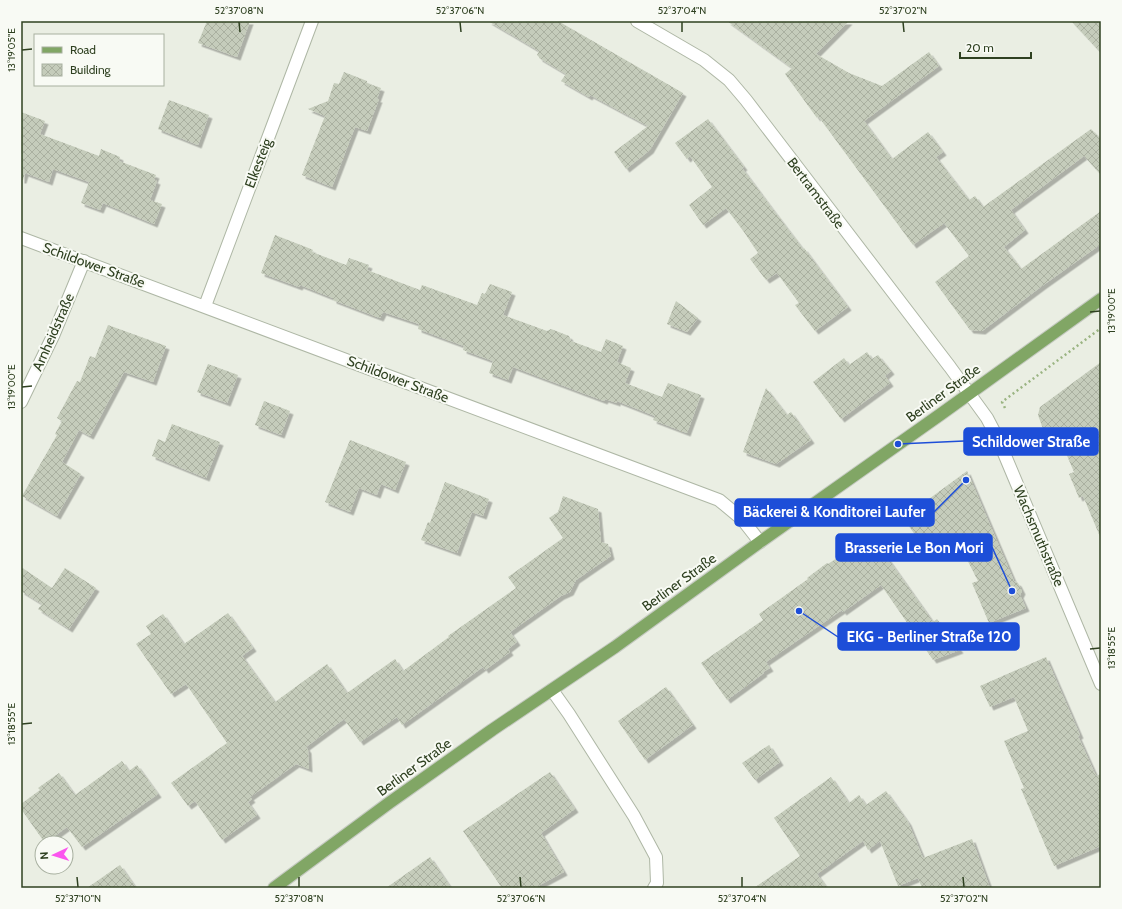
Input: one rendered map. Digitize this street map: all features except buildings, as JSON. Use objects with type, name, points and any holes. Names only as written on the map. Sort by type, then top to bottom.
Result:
[{"type":"main road","name":"Berliner Straße","points":[[274,888],[492,730],[615,647],[1101,299]]},
{"type":"street","name":"Elkesteig","points":[[205,306],[312,21]]},
{"type":"street","name":"Bertramstraße","points":[[637,21],[704,60],[729,80],[950,367],[969,394]]},
{"type":"street","name":"Schildower Straße","points":[[21,238],[720,500],[742,519],[760,542]]},
{"type":"street","name":"Arnheidstraße","points":[[21,402],[53,336],[84,261]]},
{"type":"street","name":"Wachsmuthstraße","points":[[969,394],[987,418],[998,439],[1101,684]]},
{"type":"street","points":[[552,690],[622,797],[649,843],[656,857],[658,886]]},
{"type":"path","points":[[1005,408],[1002,402],[1101,328]]},
{"type":"place","name":"Schildower Straße","points":[[898,444]]},
{"type":"place","name":"Bäckerei & Konditorei Laufer","points":[[966,480]]},
{"type":"place","name":"Brasserie Le Bon Mori","points":[[1012,591]]},
{"type":"place","name":"EKG - Berliner Straße 120","points":[[799,611]]}]
